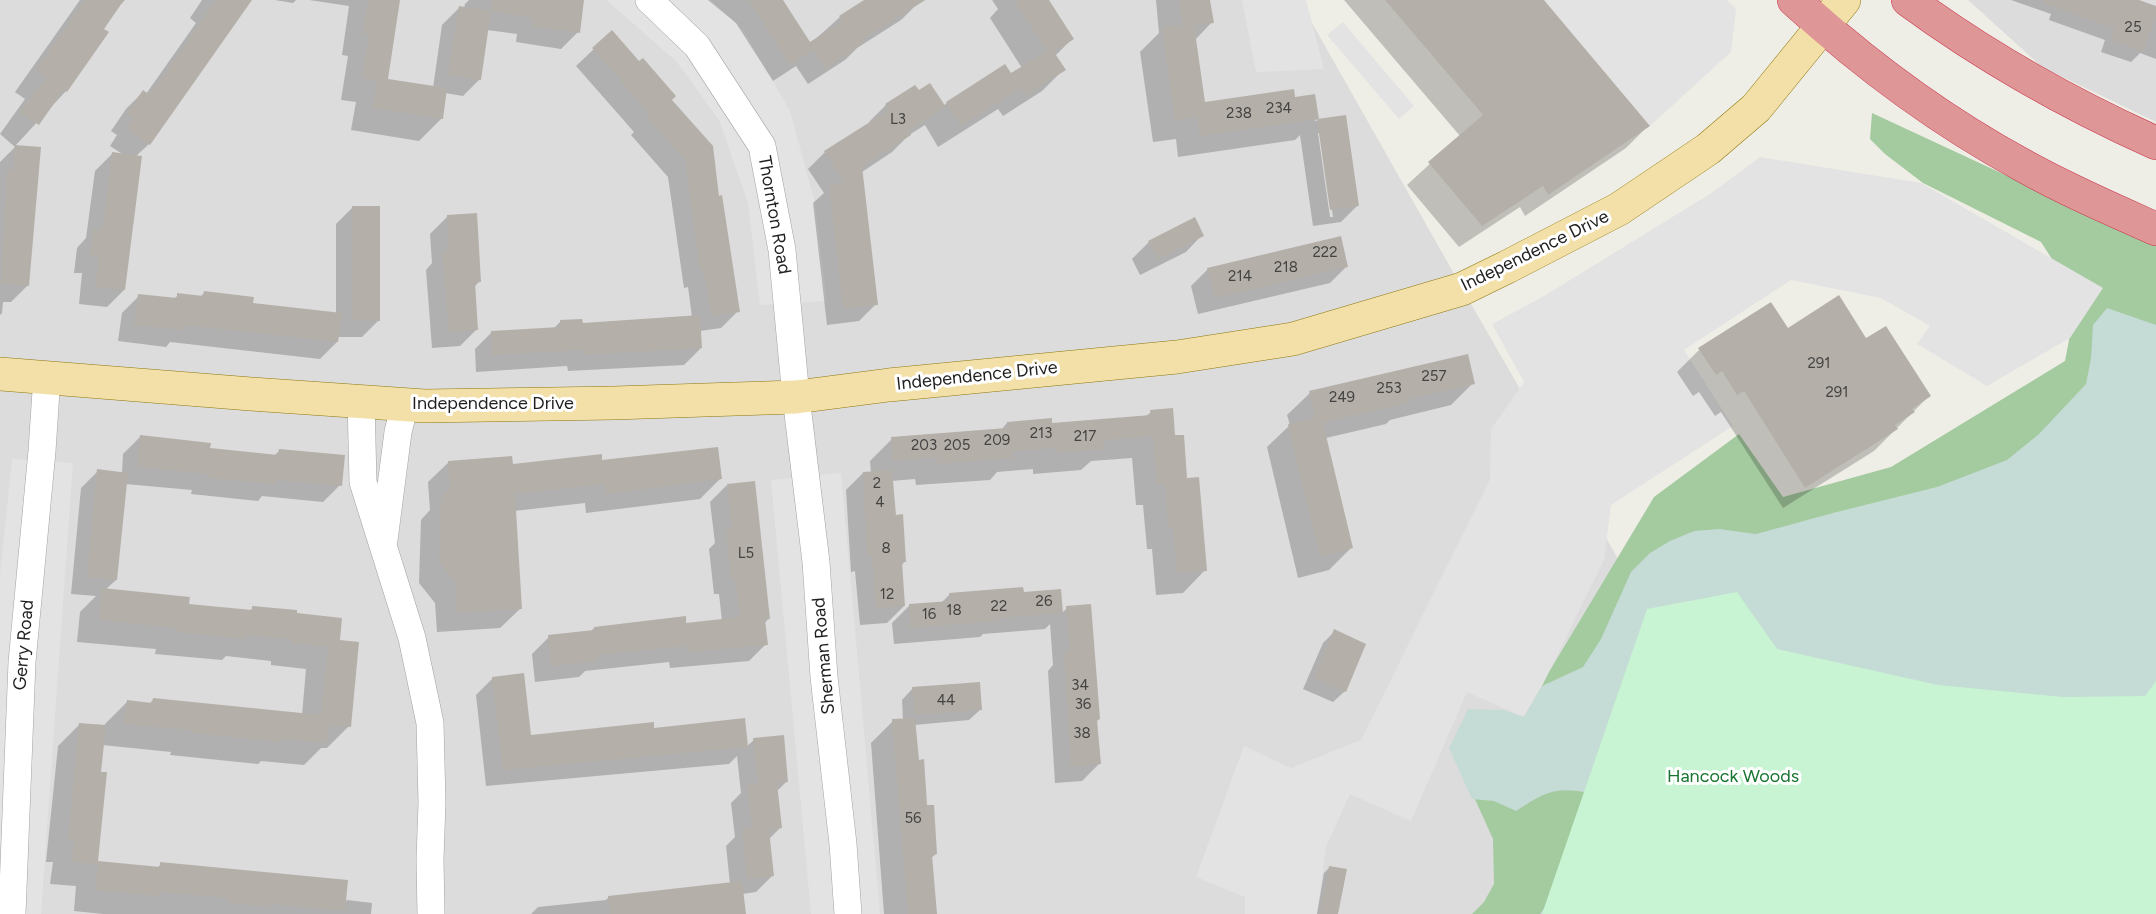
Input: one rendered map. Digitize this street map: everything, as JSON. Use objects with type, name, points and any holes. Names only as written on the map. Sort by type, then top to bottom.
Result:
[{"type":"highway","points":[[1794,0],[1860,57],[1919,100],[2002,154],[2064,187],[2156,229]]},
{"type":"highway","points":[[1908,0],[1950,31],[2013,71],[2088,111],[2156,143]]},
{"type":"main road","name":"Independence Drive","points":[[0,374],[425,406],[590,403],[796,397],[889,385],[1177,357],[1293,339],[1462,289],[1620,208],[1708,149],[1756,108],[1844,0]]},
{"type":"street","name":"Thornton Road","points":[[650,0],[697,46],[762,146],[782,250],[796,397]]},
{"type":"street","name":"Gerry Road","points":[[12,914],[21,662],[47,376]]},
{"type":"street","name":"Sherman Road","points":[[796,397],[816,562],[824,676],[843,844],[848,914]]},
{"type":"street","points":[[361,401],[363,482],[412,638],[430,723],[431,914]]},
{"type":"street","points":[[383,548],[398,432],[405,404]]},
{"type":"shaded area","points":[[0,0],[1299,0],[1647,609],[1542,914],[0,914]]},
{"type":"shaded area","points":[[606,0],[711,0],[744,31],[790,111],[814,199],[827,301],[760,305],[748,203],[719,120],[676,61]]},
{"type":"shaded area","points":[[1242,0],[1306,0],[1324,69],[1256,72]]},
{"type":"shaded area","points":[[1544,0],[1727,0],[1736,9],[1731,52],[1650,126]]},
{"type":"shaded area","points":[[1968,0],[2156,0],[2156,122],[2042,67]]},
{"type":"shaded area","points":[[1343,22],[1414,106],[1399,119],[1327,35]]},
{"type":"shaded area","points":[[1760,157],[1921,183],[2103,288],[2070,338],[1987,386],[1917,344],[1930,326],[1881,298],[1791,280],[1684,350],[1733,426],[1611,505],[1604,560],[1542,686],[1524,717],[1467,692],[1411,821],[1350,794],[1326,847],[1317,914],[1245,914],[1245,897],[1196,877],[1244,746],[1291,768],[1361,740],[1490,479],[1491,429],[1524,382],[1492,324],[1544,296],[1713,192]]},
{"type":"shaded area","points":[[12,459],[73,463],[41,914],[0,914],[0,575]]},
{"type":"shaded area","points":[[841,473],[880,914],[811,914],[771,480]]},
{"type":"green space","points":[[1872,113],[2156,245],[2156,914],[1472,914],[1484,902],[1494,884],[1493,839],[1474,797],[1654,497],[1739,434],[1783,497],[1891,467],[2065,361],[2077,298],[2041,242],[1923,183],[1885,154],[1870,139]]},
{"type":"green space","points":[[2107,308],[2156,325],[2156,759],[1690,914],[1540,914],[1564,880],[1589,793],[1558,791],[1542,796],[1516,811],[1494,801],[1472,799],[1449,748],[1468,709],[1503,710],[1524,717],[1542,686],[1583,667],[1601,639],[1631,572],[1650,553],[1670,541],[1694,531],[1719,529],[1756,534],[1937,487],[2007,460],[2039,434],[2086,384],[2091,358],[2093,325]]},
{"type":"green space","name":"Hancock Woods","points":[[1737,592],[1777,649],[1938,685],[2063,697],[2145,696],[2156,681],[2156,914],[1542,914],[1647,609]]},
{"type":"building","points":[[85,0],[124,0],[104,29],[109,32],[67,92],[64,89],[39,125],[20,113],[46,77],[36,70]]},
{"type":"building","points":[[216,0],[252,0],[150,145],[126,128],[133,118],[127,113],[143,90],[150,95]]},
{"type":"building","points":[[368,0],[400,0],[388,79],[447,88],[443,119],[373,108],[377,80],[362,78],[369,34],[363,34]]},
{"type":"building","points":[[492,0],[584,0],[580,33],[532,26],[533,18],[491,11]]},
{"type":"building","points":[[749,0],[783,0],[810,42],[843,21],[839,16],[864,0],[925,0],[862,40],[864,43],[825,69],[813,50],[790,65]]},
{"type":"building","points":[[1014,0],[1049,0],[1074,39],[1054,52],[1066,70],[1026,95],[1021,88],[961,126],[946,102],[1005,64],[1011,73],[1047,51]]},
{"type":"building","points":[[1179,0],[1210,0],[1214,23],[1194,25],[1205,102],[1294,89],[1295,97],[1315,94],[1319,119],[1200,136],[1197,117],[1175,120],[1162,28],[1183,25]]},
{"type":"building","points":[[1385,0],[1544,0],[1650,126],[1548,195],[1543,186],[1482,226],[1428,162],[1483,115]]},
{"type":"building","points":[[2043,0],[2139,0],[2156,6],[2156,15],[2143,52],[2111,40],[2115,29],[2043,3]]},
{"type":"building","points":[[459,6],[491,11],[481,80],[448,75]]},
{"type":"building","points":[[612,30],[639,61],[643,58],[676,96],[672,100],[713,146],[719,196],[722,195],[740,312],[711,316],[704,271],[700,271],[685,160],[647,117],[650,114],[592,48]]},
{"type":"building","points":[[930,83],[946,107],[908,131],[911,135],[862,166],[878,305],[843,308],[829,185],[845,183],[824,151],[889,110],[885,104],[915,85],[919,90]]},
{"type":"building","points":[[1346,115],[1359,206],[1330,210],[1317,119]]},
{"type":"building","points":[[15,145],[41,147],[29,286],[1,284],[7,170],[13,170]]},
{"type":"building","points":[[112,152],[142,156],[125,290],[95,287],[99,257],[90,256],[93,229],[101,230],[104,220]]},
{"type":"building","points":[[352,206],[380,206],[380,321],[352,320]]},
{"type":"building","points":[[477,213],[481,282],[475,282],[478,330],[449,332],[442,251],[448,250],[447,215]]},
{"type":"building","points":[[1195,217],[1204,236],[1158,259],[1148,241]]},
{"type":"building","points":[[1341,236],[1348,267],[1215,298],[1207,268]]},
{"type":"building","points":[[204,291],[254,297],[253,303],[342,313],[338,342],[184,325],[184,330],[134,325],[138,294],[177,298],[177,293],[203,296]]},
{"type":"building","points":[[1839,295],[1866,338],[1886,326],[1931,396],[1912,409],[1915,412],[1895,425],[1898,429],[1805,488],[1744,391],[1737,395],[1722,371],[1716,375],[1698,348],[1771,302],[1788,328]]},
{"type":"building","points":[[700,315],[702,348],[584,355],[584,350],[492,355],[491,331],[560,327],[560,320],[582,319],[583,323]]},
{"type":"building","points":[[1468,354],[1475,384],[1409,399],[1410,402],[1323,423],[1353,548],[1320,557],[1288,424],[1315,418],[1309,391]]},
{"type":"building","points":[[1173,408],[1175,435],[1184,435],[1187,478],[1199,477],[1207,571],[1177,573],[1173,528],[1168,528],[1165,483],[1157,484],[1153,436],[1104,440],[1105,449],[1055,453],[1055,448],[1013,451],[1013,458],[937,464],[937,457],[893,461],[891,437],[1007,428],[1007,422],[1052,418],[1052,423],[1151,415],[1150,410]]},
{"type":"building","points":[[140,435],[211,443],[210,448],[278,455],[279,449],[345,455],[342,486],[277,480],[276,484],[208,478],[208,474],[137,467]]},
{"type":"building","points":[[718,447],[722,479],[606,494],[605,484],[515,494],[522,609],[457,613],[455,582],[439,562],[441,499],[450,488],[448,461],[512,456],[513,464],[602,454],[602,460]]},
{"type":"building","points":[[97,469],[128,473],[117,580],[87,577]]},
{"type":"building","points":[[892,470],[896,515],[903,514],[906,562],[902,562],[905,606],[876,608],[872,555],[867,556],[863,472]]},
{"type":"building","points":[[755,481],[770,619],[765,620],[768,645],[687,652],[686,646],[597,655],[598,661],[551,666],[548,635],[686,616],[686,623],[740,617],[735,578],[731,578],[726,530],[732,529],[727,484]]},
{"type":"building","points":[[1023,587],[1024,592],[1061,589],[1063,613],[910,628],[909,604],[950,601],[949,593]]},
{"type":"building","points":[[102,588],[190,597],[189,604],[252,610],[252,606],[297,610],[297,613],[342,618],[340,640],[359,642],[351,727],[329,725],[327,743],[281,739],[281,742],[124,724],[127,700],[152,703],[153,698],[321,715],[328,647],[292,643],[292,639],[246,635],[246,639],[177,632],[177,628],[99,620]]},
{"type":"building","points":[[1091,604],[1100,719],[1097,720],[1101,764],[1071,767],[1064,652],[1070,652],[1066,606]]},
{"type":"building","points":[[1334,629],[1366,644],[1346,692],[1314,678]]},
{"type":"building","points":[[524,673],[531,735],[654,722],[654,728],[745,718],[748,747],[503,770],[492,677]]},
{"type":"building","points":[[980,682],[982,710],[915,715],[912,687]]},
{"type":"building","points":[[915,718],[919,760],[924,759],[927,805],[934,805],[937,854],[932,855],[937,914],[908,914],[892,719]]},
{"type":"building","points":[[79,723],[106,725],[101,772],[107,772],[98,861],[160,867],[160,862],[348,880],[345,911],[270,904],[269,907],[228,903],[229,898],[159,892],[158,896],[95,890],[98,864],[72,862],[74,840],[68,840]]},
{"type":"building","points":[[784,735],[788,782],[777,783],[782,828],[769,830],[774,876],[747,879],[742,828],[752,827],[747,785],[758,784],[753,738]]},
{"type":"building","points":[[1329,866],[1347,869],[1338,914],[1320,914]]},
{"type":"building","points":[[742,881],[746,914],[610,914],[608,896]]}]
